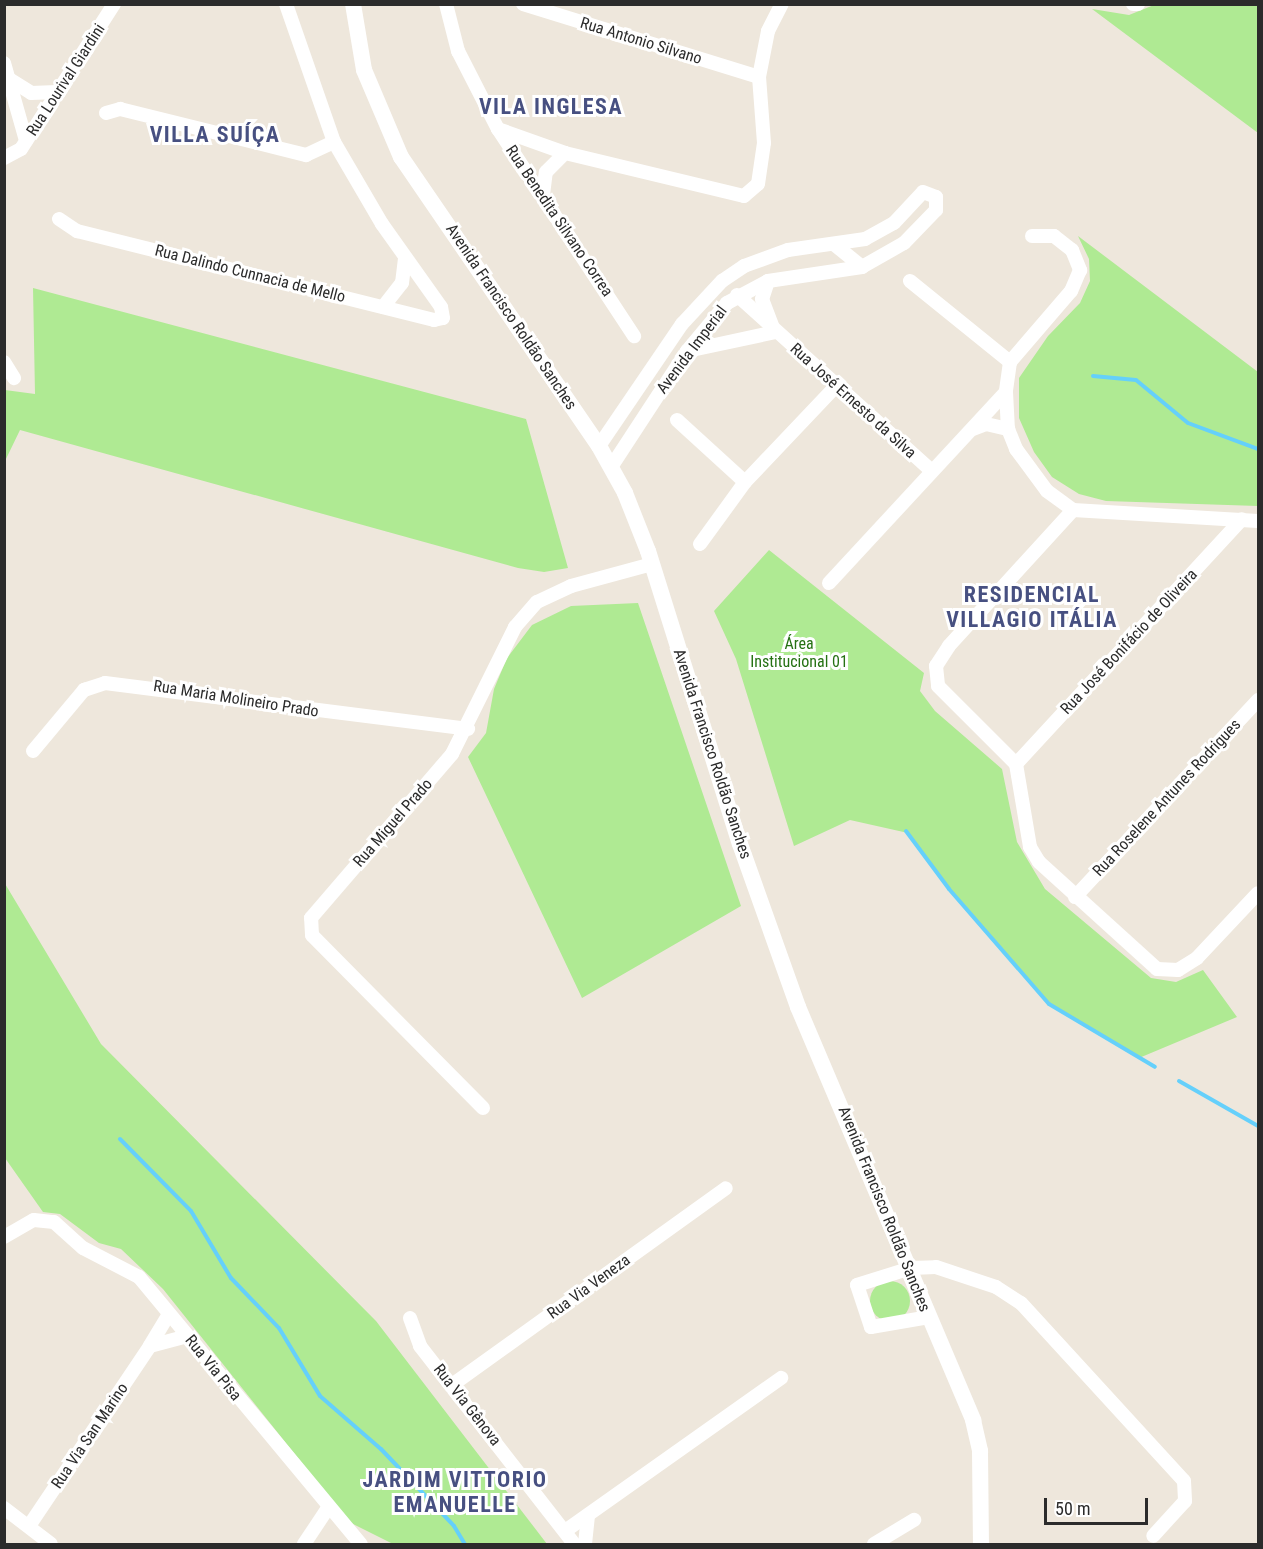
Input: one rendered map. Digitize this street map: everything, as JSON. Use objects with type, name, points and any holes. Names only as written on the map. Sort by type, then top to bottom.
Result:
[{"type":"street","name":"Rua Lourival Giardini","points":[[10,156],[26,141],[114,4]]},
{"type":"street","points":[[286,4],[334,142],[405,258],[402,283],[383,307]]},
{"type":"street","name":"Avenida Francisco Roldão Sanches","points":[[353,4],[364,70],[401,157],[599,446],[611,467],[652,564],[740,844],[798,1007],[911,1268],[978,1441],[981,1545]]},
{"type":"street","name":"Rua Benedita Silvano Correa","points":[[446,4],[458,51],[498,129],[634,336]]},
{"type":"street","name":"Rua Antonio Silvano","points":[[523,4],[759,77]]},
{"type":"street","points":[[498,129],[565,153],[744,196],[758,184],[764,144],[759,77],[768,31],[782,4]]},
{"type":"street","points":[[4,63],[26,141]]},
{"type":"street","points":[[9,80],[31,93],[57,92]]},
{"type":"street","points":[[106,113],[120,109],[306,155],[334,142]]},
{"type":"street","points":[[543,195],[546,172],[565,153]]},
{"type":"street","name":"Avenida Imperial","points":[[599,446],[682,324],[722,281],[744,266],[788,250],[835,245],[880,232],[923,192],[936,197],[936,210],[904,243],[862,267],[768,280],[737,295],[713,316],[687,351],[611,467]]},
{"type":"street","name":"Rua Dalindo Cunnacia de Mello","points":[[60,219],[77,231],[434,320],[443,318],[441,307],[405,258]]},
{"type":"street","points":[[1032,236],[1054,236],[1072,250],[1080,270],[1071,291],[1010,362],[1006,392],[1008,429],[1016,449],[1047,491],[1073,510],[1258,521]]},
{"type":"street","points":[[835,245],[862,267]]},
{"type":"street","name":"Rua José Ernesto da Silva","points":[[768,280],[762,299],[776,332]]},
{"type":"street","points":[[910,281],[1010,362]]},
{"type":"street","name":"Rua José Ernesto da Silva","points":[[737,295],[931,470]]},
{"type":"street","name":"Rua José Ernesto da Silva","points":[[687,351],[776,332]]},
{"type":"street","points":[[4,362],[14,378]]},
{"type":"street","points":[[700,544],[745,482],[836,386]]},
{"type":"street","points":[[829,583],[931,470],[1006,392]]},
{"type":"street","points":[[677,420],[745,482]]},
{"type":"street","points":[[971,429],[986,424],[1008,429]]},
{"type":"street","points":[[1073,510],[949,646],[936,666],[938,686],[958,711],[1016,764],[1030,847],[1075,897],[1157,969],[1178,970],[1197,957],[1258,893]]},
{"type":"street","name":"Rua José Bonifácio de Oliveira","points":[[1016,764],[1242,519]]},
{"type":"street","name":"Rua Miguel Prado","points":[[483,1108],[308,926],[452,754],[468,729],[515,627],[537,602],[571,586],[652,564]]},
{"type":"street","name":"Rua Maria Molineiro Prado","points":[[33,751],[84,690],[105,683],[468,729]]},
{"type":"street","name":"Rua Roselene Antunes Rodrigues","points":[[1075,897],[1258,700]]},
{"type":"street","name":"Rua Via Veneza","points":[[452,1385],[726,1188]]},
{"type":"street","name":"Rua Via Pisa","points":[[4,1237],[24,1223],[44,1219],[63,1227],[83,1248],[139,1277],[328,1508],[361,1545]]},
{"type":"street","points":[[929,1317],[871,1327],[865,1318],[856,1286],[911,1268],[936,1267],[968,1275],[996,1287],[1040,1320],[1188,1487],[1185,1501],[1153,1536]]},
{"type":"street","name":"Rua Via San Marino","points":[[29,1526],[169,1314]]},
{"type":"street","name":"Rua Via Gênova","points":[[410,1318],[420,1346],[574,1545]]},
{"type":"street","points":[[150,1346],[187,1336]]},
{"type":"street","points":[[565,1531],[781,1378]]},
{"type":"street","points":[[4,1508],[51,1545]]},
{"type":"street","points":[[304,1545],[328,1508]]},
{"type":"street","points":[[585,1545],[588,1515]]},
{"type":"street","points":[[874,1545],[914,1520]]},
{"type":"green space","points":[[1154,5],[1258,5],[1258,133],[1092,9],[1129,15]]},
{"type":"green space","points":[[1078,236],[1258,372],[1258,506],[1106,501],[1079,494],[1052,477],[1034,452],[1019,418],[1019,378],[1048,336],[1080,303],[1090,281],[1089,259]]},
{"type":"green space","points":[[33,288],[526,419],[568,568],[544,572],[518,568],[20,430],[5,461],[5,390],[35,394]]},
{"type":"green space","name":"Área Institucional 01","points":[[769,550],[924,673],[920,691],[935,711],[1002,769],[1017,842],[1045,889],[1151,978],[1176,982],[1203,970],[1237,1017],[1139,1058],[1049,1004],[949,889],[908,833],[850,820],[794,846],[736,659],[714,611]]},
{"type":"green space","points":[[638,603],[741,906],[582,998],[468,757],[486,733],[494,689],[507,658],[532,625],[571,606]]},
{"type":"green space","points":[[4,882],[101,1044],[376,1321],[547,1544],[393,1544],[349,1522],[163,1289],[121,1249],[99,1243],[60,1214],[43,1212],[5,1158]]},
{"type":"green space","points":[[890,1281],[904,1287],[910,1301],[904,1315],[890,1321],[876,1315],[870,1301],[876,1287]]},
{"type":"waterway","points":[[1093,376],[1136,380],[1188,423],[1258,449]]},
{"type":"waterway","points":[[906,831],[949,889],[1049,1004],[1155,1067]]},
{"type":"waterway","points":[[1179,1081],[1258,1126]]},
{"type":"waterway","points":[[120,1139],[191,1211],[231,1278],[279,1328],[320,1396],[381,1449],[454,1526],[465,1544]]},
{"type":"district","name":"VILA INGLESA","points":[[551,107]]},
{"type":"district","name":"VILLA SUÍÇA","points":[[215,135]]},
{"type":"district","name":"RESIDENCIAL VILLAGIO ITÁLIA","points":[[1032,606]]},
{"type":"district","name":"JARDIM VITTORIO EMANUELLE","points":[[455,1492]]}]
